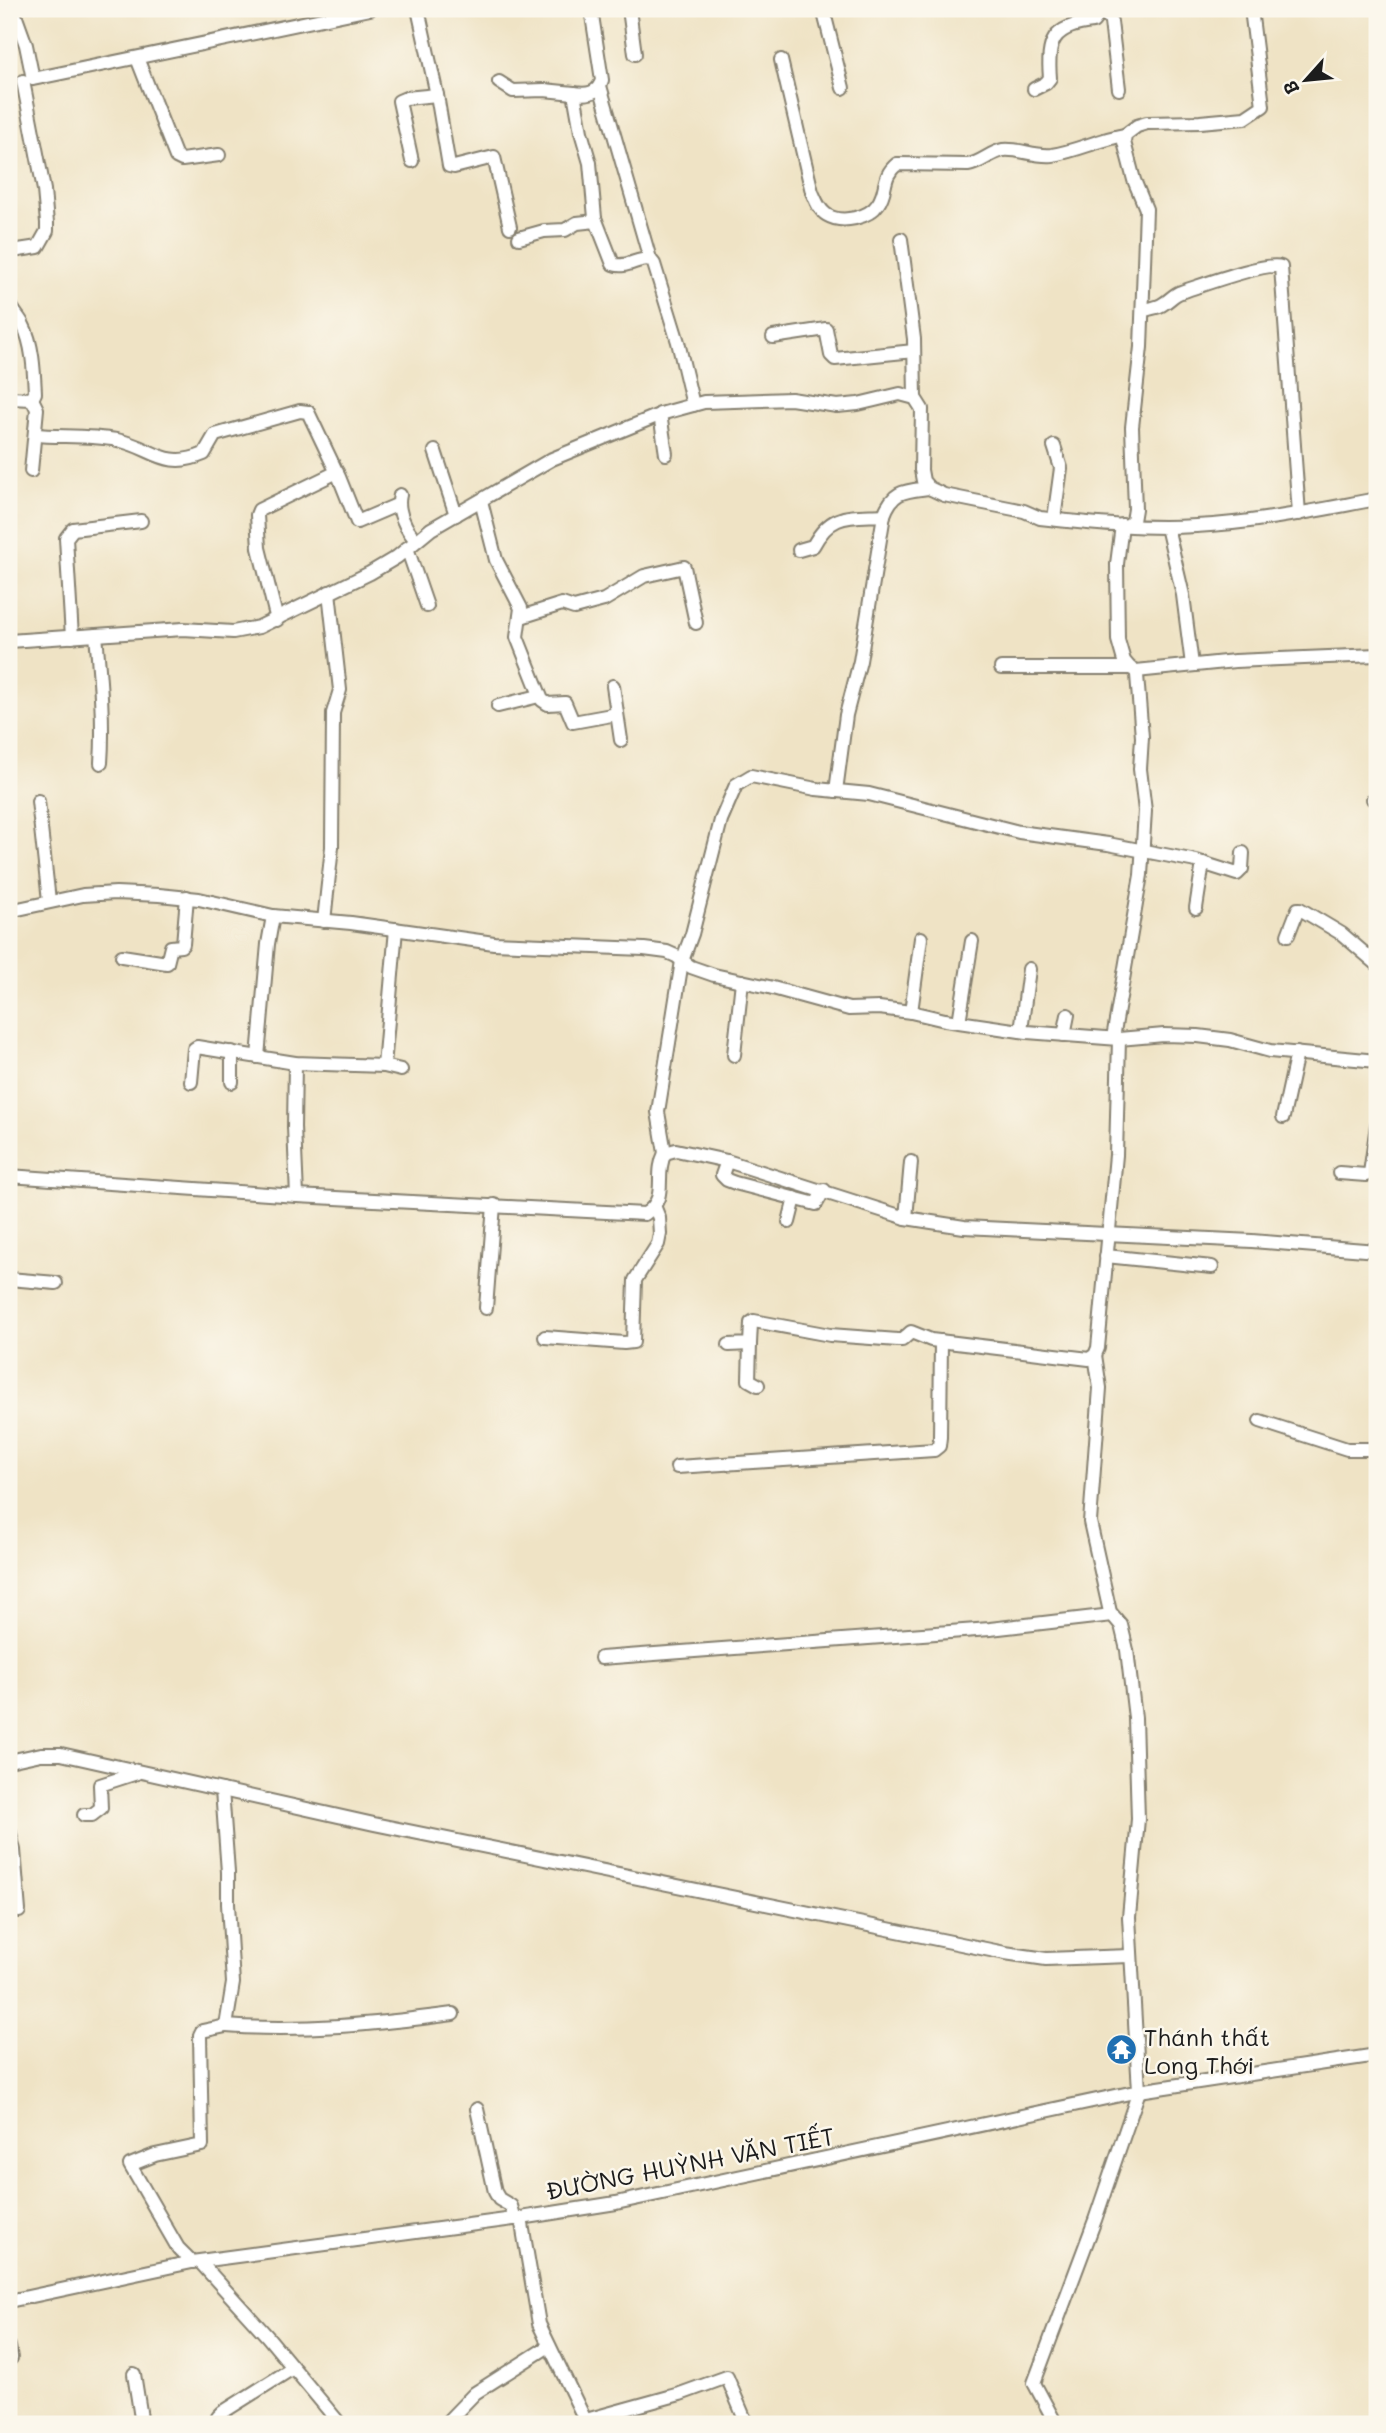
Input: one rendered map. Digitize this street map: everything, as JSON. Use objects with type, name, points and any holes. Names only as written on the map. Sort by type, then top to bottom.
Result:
[{"type":"street","points":[[9,253],[38,247],[47,231],[26,45],[13,9]]},
{"type":"street","points":[[28,80],[370,9]]},
{"type":"street","points":[[418,9],[449,167],[494,157],[510,228]]},
{"type":"street","points":[[499,82],[513,92],[593,92],[602,80],[591,9]]},
{"type":"street","points":[[629,9],[635,54]]},
{"type":"street","points":[[823,9],[843,88]]},
{"type":"street","points":[[781,60],[812,192],[818,207],[827,215],[845,220],[872,211],[880,202],[886,176],[897,164],[968,165],[978,163],[1001,150],[1051,155],[1125,135],[1137,126],[1147,124],[1245,118],[1264,106],[1251,9]]},
{"type":"street","points":[[1034,89],[1050,78],[1048,56],[1051,43],[1059,34],[1074,25],[1093,22],[1101,10],[1111,22],[1119,89]]},
{"type":"street","points":[[137,58],[176,157],[182,160],[219,155]]},
{"type":"street","points":[[600,86],[650,259],[654,264],[678,342],[693,405]]},
{"type":"street","points":[[574,93],[590,163],[596,221],[613,264],[626,265],[650,259]]},
{"type":"street","points":[[412,161],[399,102],[406,98],[437,95]]},
{"type":"street","points":[[1125,135],[1124,142],[1134,180],[1146,209],[1143,311],[1132,427],[1135,509],[1133,521],[1125,525]]},
{"type":"street","points":[[519,238],[544,231],[565,230],[577,223],[596,221]]},
{"type":"street","points":[[901,239],[914,351],[915,398],[922,409],[920,470],[923,481],[929,488],[944,495],[1012,508],[1040,518],[1167,527],[1299,514],[1377,499]]},
{"type":"street","points":[[1143,311],[1161,306],[1179,292],[1242,272],[1275,264],[1281,267],[1299,514]]},
{"type":"street","points":[[9,300],[10,307],[23,324],[35,380],[33,398],[37,409],[31,471]]},
{"type":"street","points":[[773,337],[826,329],[831,355],[835,359],[914,351]]},
{"type":"street","points":[[9,641],[183,629],[233,632],[259,627],[370,573],[456,515],[552,459],[660,414],[704,402],[791,398],[847,405],[900,394],[915,398]]},
{"type":"street","points":[[9,398],[33,398]]},
{"type":"street","points":[[35,436],[115,440],[144,448],[160,458],[184,460],[204,454],[215,435],[300,411],[308,412],[357,522],[399,499],[428,606]]},
{"type":"street","points":[[660,414],[666,454]]},
{"type":"street","points":[[1054,446],[1061,468],[1054,519]]},
{"type":"street","points":[[435,451],[456,515]]},
{"type":"street","points":[[277,620],[259,548],[259,510],[337,472]]},
{"type":"street","points":[[836,791],[846,715],[860,661],[884,515],[892,498],[901,492],[929,488]]},
{"type":"street","points":[[481,501],[496,560],[518,600],[521,617],[517,637],[539,696],[544,703],[565,703],[573,722],[617,715]]},
{"type":"street","points":[[799,550],[813,546],[826,525],[832,522],[884,515]]},
{"type":"street","points":[[72,637],[66,538],[69,532],[73,529],[141,521]]},
{"type":"street","points":[[1056,2424],[1034,2383],[1095,2220],[1139,2091],[1129,1917],[1138,1819],[1135,1718],[1127,1650],[1121,1625],[1112,1615],[1090,1522],[1100,1388],[1095,1355],[1098,1348],[1116,1155],[1116,1038],[1141,876],[1145,811],[1140,769],[1142,737],[1133,669],[1120,652],[1118,639],[1117,564],[1125,525]]},
{"type":"street","points":[[1167,527],[1183,595],[1192,665]]},
{"type":"street","points":[[521,617],[562,604],[574,607],[604,600],[644,576],[684,567],[696,623]]},
{"type":"street","points":[[324,921],[332,847],[333,713],[340,690],[329,592]]},
{"type":"street","points":[[96,635],[103,736],[101,763]]},
{"type":"street","points":[[1001,668],[1133,669],[1235,661],[1377,655]]},
{"type":"street","points":[[613,686],[621,740]]},
{"type":"street","points":[[498,706],[539,696]]},
{"type":"street","points":[[9,1176],[297,1196],[645,1214],[655,1208],[660,1199],[660,1161],[665,1153],[658,1112],[682,961],[695,923],[721,820],[736,785],[751,776],[816,789],[869,794],[1019,832],[1143,851],[1203,863],[1237,874],[1242,869],[1243,853]]},
{"type":"street","points":[[38,801],[49,901]]},
{"type":"street","points":[[1196,908],[1203,863]]},
{"type":"street","points":[[9,911],[83,895],[116,893],[187,897],[273,916],[494,943],[667,952],[714,975],[849,1009],[880,1008],[959,1022],[1064,1035],[1116,1038],[1198,1036],[1230,1040],[1269,1051],[1377,1061]]},
{"type":"street","points":[[122,956],[167,963],[170,947],[181,947],[183,944],[187,897]]},
{"type":"street","points":[[1288,934],[1300,909],[1342,934],[1377,964]]},
{"type":"street","points":[[258,1057],[273,916]]},
{"type":"street","points":[[384,1066],[396,929]]},
{"type":"street","points":[[912,1012],[921,938]]},
{"type":"street","points":[[959,1022],[972,941]]},
{"type":"street","points":[[1021,1031],[1030,970]]},
{"type":"street","points":[[734,1055],[742,981]]},
{"type":"street","points":[[1064,1035],[1068,1014]]},
{"type":"street","points":[[191,1083],[194,1049],[197,1047],[295,1063],[384,1066],[401,1070]]},
{"type":"street","points":[[232,1052],[232,1082]]},
{"type":"street","points":[[1283,1117],[1297,1053]]},
{"type":"street","points":[[295,1063],[297,1196]]},
{"type":"street","points":[[1339,1173],[1370,1173],[1377,1125]]},
{"type":"street","points":[[665,1153],[676,1150],[727,1161],[906,1218],[964,1227],[1252,1241],[1377,1251]]},
{"type":"street","points":[[727,1161],[722,1175],[727,1180],[817,1204],[824,1191]]},
{"type":"street","points":[[906,1218],[911,1162]]},
{"type":"street","points":[[789,1222],[794,1198]]},
{"type":"street","points":[[486,1308],[494,1205]]},
{"type":"street","points":[[545,1337],[633,1342],[635,1280],[658,1244],[660,1234],[655,1208]]},
{"type":"street","points":[[1106,1256],[1212,1268]]},
{"type":"street","points":[[9,1279],[56,1283]]},
{"type":"street","points":[[758,1385],[748,1380],[751,1325],[754,1321],[830,1335],[902,1340],[911,1332],[941,1341],[1089,1359],[1095,1355]]},
{"type":"street","points":[[677,1467],[934,1450],[939,1446],[940,1437],[941,1341]]},
{"type":"street","points":[[729,1345],[750,1345]]},
{"type":"street","points":[[1260,1421],[1347,1448],[1377,1449]]},
{"type":"street","points":[[601,1658],[990,1629],[1112,1615]]},
{"type":"street","points":[[9,1761],[52,1753],[374,1824],[1005,1953],[1046,1959],[1130,1956]]},
{"type":"street","points":[[84,1815],[92,1815],[101,1808],[100,1785],[137,1772]]},
{"type":"street","points":[[222,1790],[233,1993],[226,2026]]},
{"type":"street","points":[[9,1829],[14,1850],[19,1910]]},
{"type":"street","points":[[340,2424],[196,2262],[178,2248],[130,2165],[155,2155],[202,2145],[202,2031],[226,2026],[321,2028],[453,2014]]},
{"type":"street","name":"ĐƯỜNG HUỲNH VĂN TIẾT","points":[[9,2301],[196,2262],[616,2203],[1139,2091],[1377,2055]]},
{"type":"street","points":[[477,2109],[495,2192],[499,2199],[511,2206],[518,2218],[539,2325],[587,2422],[727,2377],[746,2422]]},
{"type":"street","points":[[445,2424],[475,2393],[548,2346]]},
{"type":"street","points":[[219,2424],[218,2417],[223,2412],[293,2368]]},
{"type":"street","points":[[134,2374],[142,2424]]},
{"type":"place","name":"Thánh thất Long Thới","points":[[1121,2050]]}]
